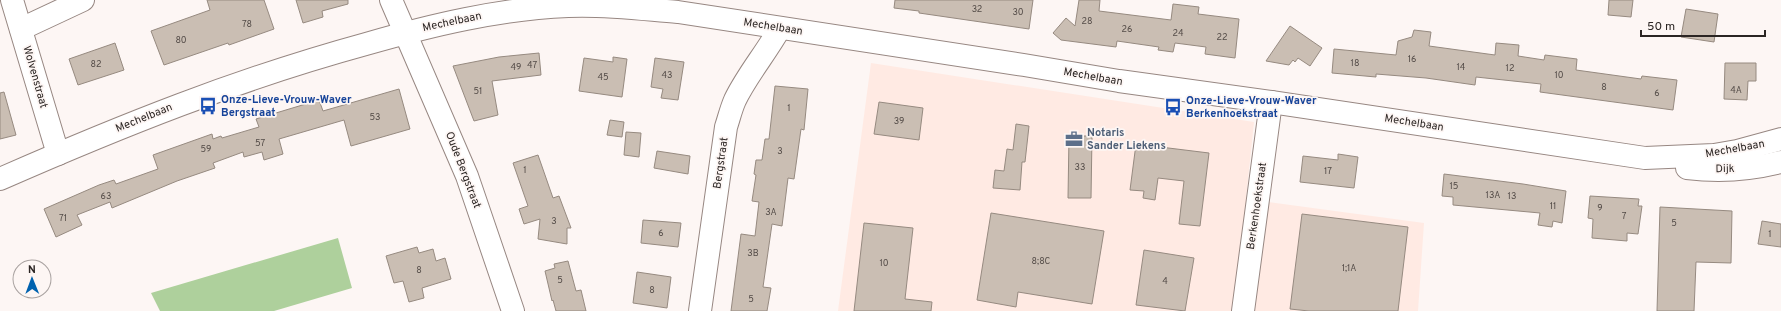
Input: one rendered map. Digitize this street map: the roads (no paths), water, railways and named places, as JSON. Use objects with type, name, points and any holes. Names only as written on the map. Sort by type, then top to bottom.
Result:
[{"type":"street","name":"Wolvenstraat","points":[[12,0],[58,154]]},
{"type":"street","points":[[21,28],[83,0]]},
{"type":"street","points":[[392,0],[406,33]]},
{"type":"street","name":"Mechelbaan","points":[[0,179],[142,118],[223,88],[289,66],[406,33],[472,17],[505,12],[599,3],[678,12],[1119,81],[1271,102],[1645,158],[1714,154],[1737,151],[1781,139]]},
{"type":"street","name":"Bergstraat","points":[[700,311],[726,127],[735,101],[748,78],[766,53],[780,28]]},
{"type":"street","name":"Oude Bergstraat","points":[[406,33],[468,176],[513,311]]},
{"type":"street","name":"Berkenhoekstraat","points":[[1243,311],[1271,102]]},
{"type":"street","name":"Dijk","points":[[1645,158],[1673,166],[1713,170],[1749,168],[1781,162]]},
{"type":"place","name":"Onze-Lieve-Vrouw-Waver Bergstraat","points":[[208,106]]},
{"type":"place","name":"Onze-Lieve-Vrouw-Waver Berkenhoekstraat","points":[[1173,107]]},
{"type":"place","name":"Notaris Sander Liekens","points":[[1074,139]]}]
